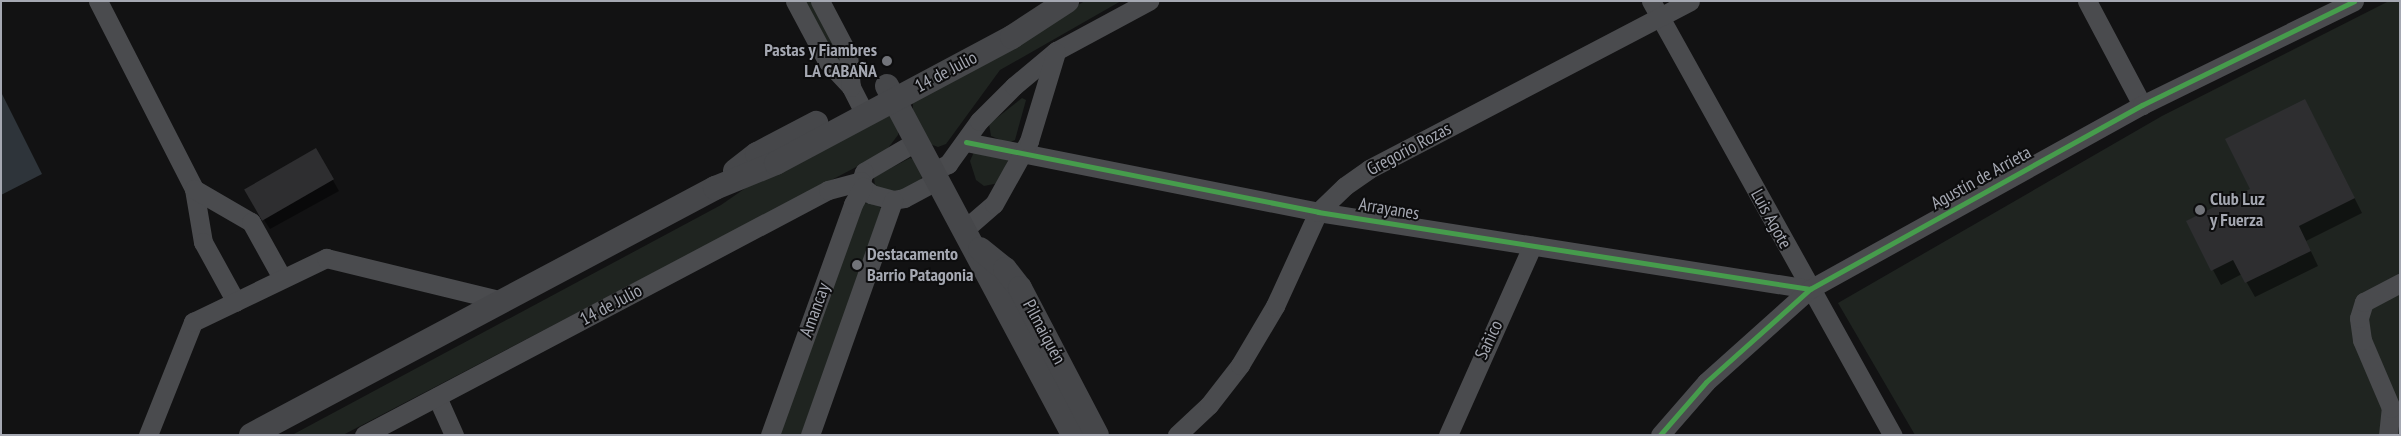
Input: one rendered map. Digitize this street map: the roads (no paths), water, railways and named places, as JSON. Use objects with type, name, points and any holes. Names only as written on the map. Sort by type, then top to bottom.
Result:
[{"type":"main road","name":"14 de Julio","points":[[891,93],[1002,24],[1055,1]]},
{"type":"main road","name":"14 de Julio","points":[[251,435],[715,188],[757,154],[858,101],[891,93],[1012,36],[1067,1]]},
{"type":"main road","name":"Pilmaiquén","points":[[891,93],[1073,435]]},
{"type":"main road","name":"Pilmaiquén","points":[[968,236],[1005,270],[1020,288],[1098,435]]},
{"type":"street","points":[[98,1],[194,189],[203,242],[236,302]]},
{"type":"street","points":[[795,1],[827,61],[858,101]]},
{"type":"street","points":[[820,1],[848,54],[858,101]]},
{"type":"street","points":[[862,184],[871,194],[894,200],[904,198],[948,164],[966,142],[979,120],[1014,86],[1056,51],[1149,1]]},
{"type":"street","name":"Luis Agote","points":[[1651,1],[1893,435]]},
{"type":"street","name":"Gregorio Rozas","points":[[1177,435],[1209,406],[1240,365],[1275,306],[1318,212],[1345,186],[1369,169],[1690,1]]},
{"type":"street","points":[[2087,1],[2142,105]]},
{"type":"street","name":"Agustín de Arrieta","points":[[1660,435],[1706,382],[1810,289],[2142,105],[2354,1]]},
{"type":"street","points":[[968,236],[994,204],[1029,141],[1056,51]]},
{"type":"street","name":"Amancay","points":[[770,435],[853,204],[862,184],[864,172],[917,141]]},
{"type":"street","name":"Arrayanes","points":[[966,142],[1318,212],[1810,289]]},
{"type":"street","name":"14 de Julio","points":[[364,435],[828,190],[862,184]]},
{"type":"street","points":[[194,189],[251,222],[282,278]]},
{"type":"street","points":[[810,435],[894,200]]},
{"type":"street","name":"Sañico","points":[[1448,435],[1532,246]]},
{"type":"street","points":[[148,435],[193,322],[326,258],[502,301]]},
{"type":"street","points":[[2388,435],[2391,408],[2362,340],[2359,318],[2364,302],[2400,283]]},
{"type":"street","points":[[437,397],[454,435]]},
{"type":"place","name":"Pastas y Fiambres LA CABAÑA","points":[[887,61]]},
{"type":"place","name":"Club Luz y Fuerza","points":[[2200,210]]},
{"type":"place","name":"Destacamento Barrio Patagonia","points":[[857,265]]}]
